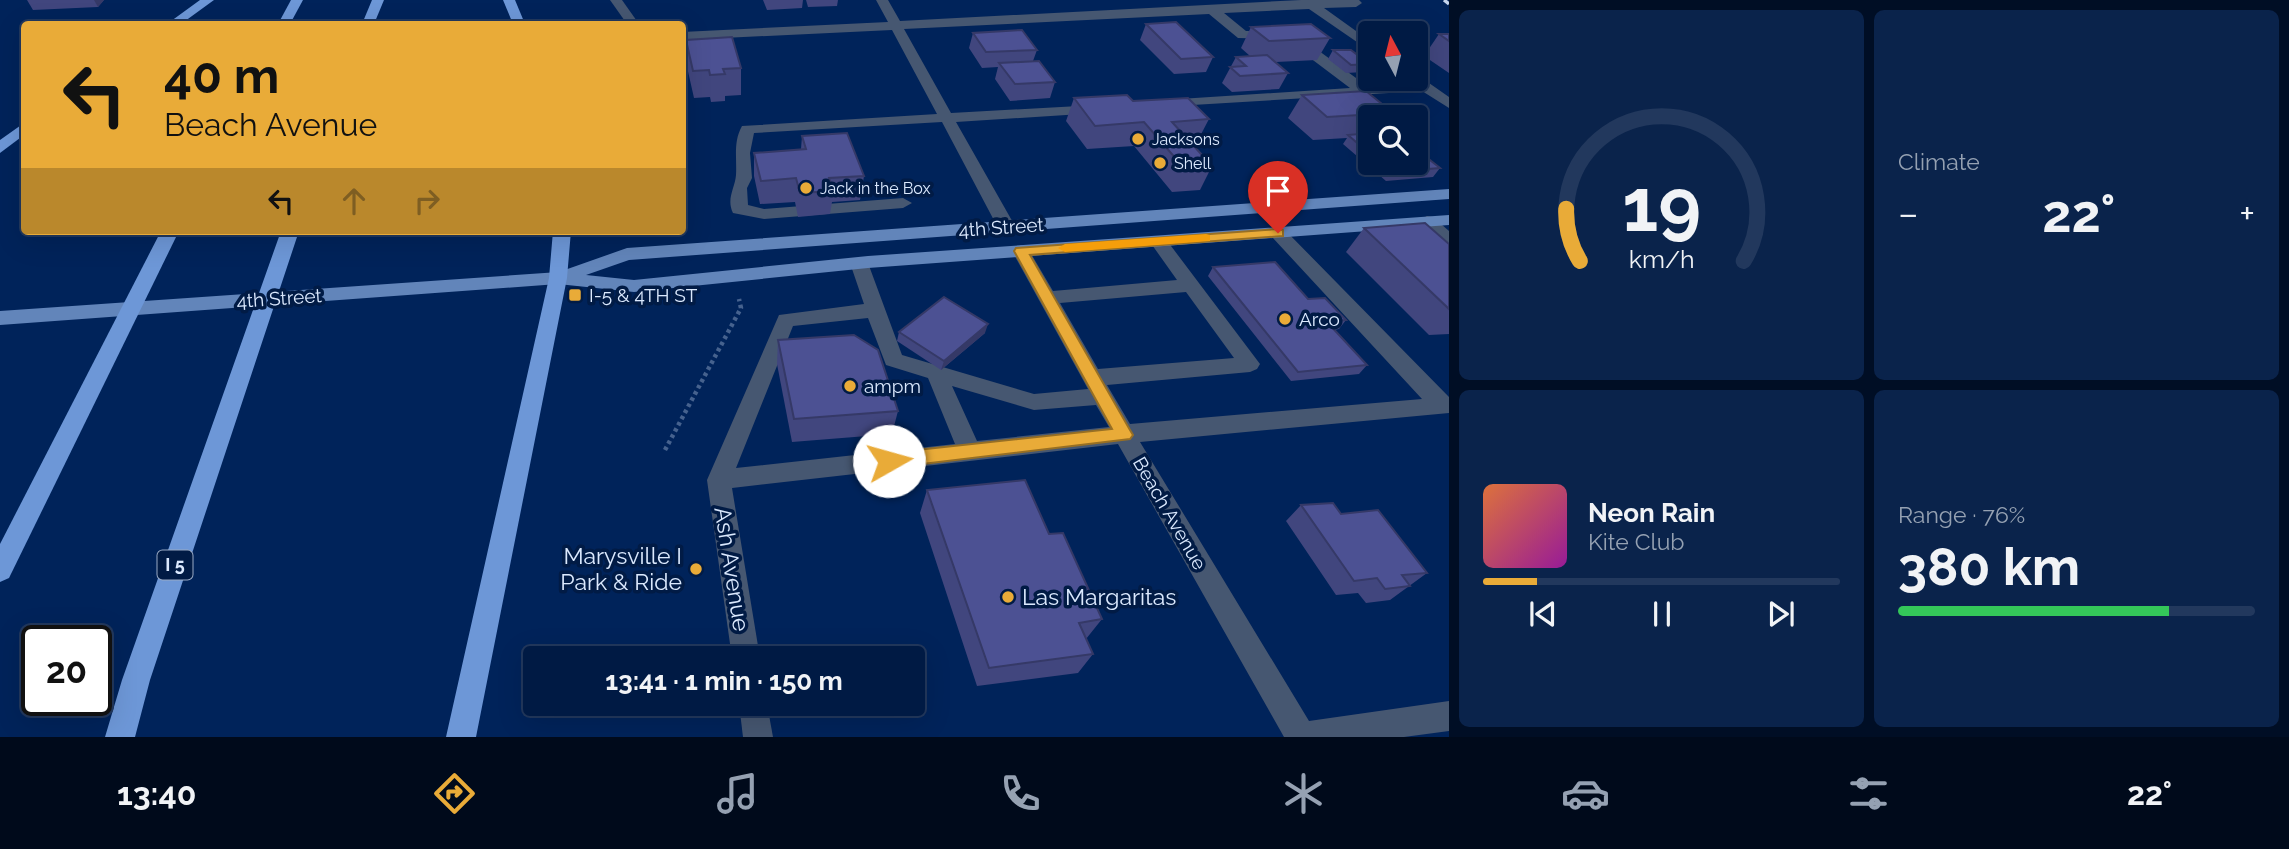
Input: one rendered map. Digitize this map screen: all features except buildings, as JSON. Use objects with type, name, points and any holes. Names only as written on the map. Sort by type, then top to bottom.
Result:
[{"type":"highway","points":[[177,21],[208,0]]},
{"type":"highway","points":[[286,21],[297,0]]},
{"type":"highway","points":[[369,21],[377,0]]},
{"type":"highway","points":[[509,0],[518,21]]},
{"type":"highway","points":[[0,148],[21,130]]},
{"type":"highway","points":[[0,569],[168,235]]},
{"type":"highway","name":"I 5","points":[[120,737],[136,680],[289,235]]},
{"type":"highway","points":[[461,737],[558,278],[562,235]]},
{"type":"main road","name":"4th Street","points":[[558,278],[627,254],[1449,194]]},
{"type":"main road","name":"4th Street","points":[[0,318],[558,278],[634,286],[859,263],[1449,220]]},
{"type":"street","points":[[615,0],[631,21]]},
{"type":"street","points":[[882,0],[1006,226]]},
{"type":"street","points":[[1170,0],[1181,11]]},
{"type":"street","points":[[686,36],[897,27],[1307,2],[1356,3]]},
{"type":"street","points":[[1307,2],[1358,38]]},
{"type":"street","points":[[1211,9],[1243,35],[1279,33],[1295,38],[1358,86]]},
{"type":"street","points":[[1428,89],[1449,104]]},
{"type":"street","points":[[1143,106],[1364,91]]},
{"type":"street","points":[[903,203],[764,214],[739,209],[739,188],[744,178],[742,153],[747,130],[1116,107]]},
{"type":"street","points":[[1427,222],[1449,240]]},
{"type":"street","points":[[1278,233],[1445,405]]},
{"type":"street","points":[[859,263],[893,360],[1034,402],[1097,387],[1250,364],[1158,242]]},
{"type":"street","name":"Beach Avenue","points":[[1020,251],[1301,737]]},
{"type":"street","points":[[1047,298],[1191,285]]},
{"type":"street","points":[[876,310],[786,320],[719,480],[1124,435],[1445,405]]},
{"type":"street","points":[[936,373],[970,451]]},
{"type":"street","name":"Ash Avenue","points":[[719,480],[744,646]]},
{"type":"street","points":[[755,716],[758,737]]},
{"type":"street","points":[[1301,737],[1449,716]]},
{"type":"path","points":[[665,450],[741,308],[739,299]]},
{"type":"railway","points":[[1444,0],[1449,4]]},
{"type":"slow traffic","points":[[1065,248],[1206,238]]},
{"type":"place","name":"Jacksons","points":[[1138,139]]},
{"type":"place","name":"Shell","points":[[1160,163]]},
{"type":"place","name":"Jack in the Box","points":[[806,188]]},
{"type":"place","name":"I-5 & 4TH ST","points":[[575,295]]},
{"type":"place","name":"Arco","points":[[1285,319]]},
{"type":"place","name":"ampm","points":[[850,386]]},
{"type":"place","name":"Marysville I Park & Ride","points":[[696,569]]},
{"type":"place","name":"Las Margaritas","points":[[1008,597]]},
{"type":"route","points":[[889,461],[1124,435],[1020,251],[1278,233]]}]
